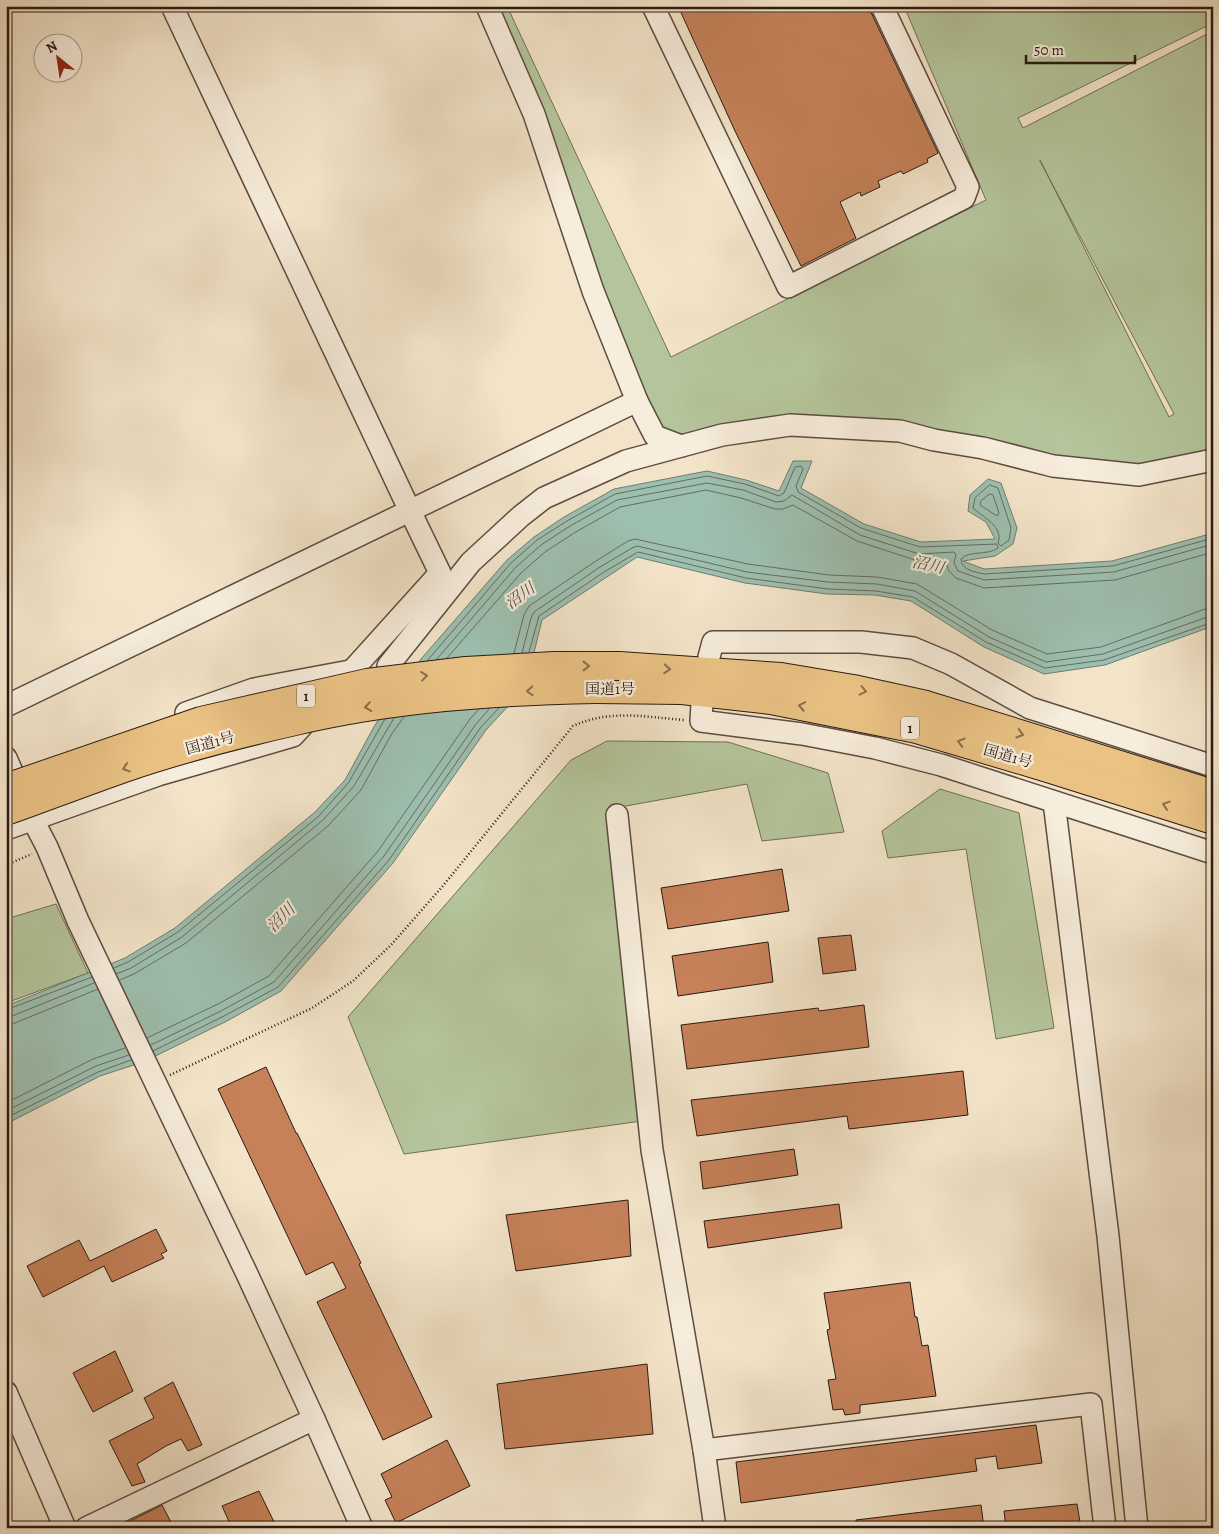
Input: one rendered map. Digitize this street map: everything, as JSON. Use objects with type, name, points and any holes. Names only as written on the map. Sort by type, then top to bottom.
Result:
[{"type":"highway","name":"国道1号","points":[[8,775],[201,721],[367,683],[466,671],[554,666],[619,666],[781,677],[853,689],[926,705],[1213,794]]},
{"type":"highway","name":"国道1号","points":[[6,811],[126,768],[296,720],[369,707],[465,694],[596,688],[682,690],[771,700],[917,729],[1213,820]]},
{"type":"street","points":[[6,829],[158,775],[293,736],[440,573],[172,6]]},
{"type":"street","points":[[487,6],[534,114],[593,291],[636,401],[655,436],[681,446]]},
{"type":"street","points":[[653,6],[788,287],[964,198],[968,187],[882,6]]},
{"type":"street","points":[[6,706],[636,401]]},
{"type":"street","points":[[388,666],[471,562],[521,516],[544,498],[626,461],[722,435],[790,425],[900,431],[934,440],[983,448],[1053,466],[1139,475],[1213,460]]},
{"type":"street","points":[[709,657],[713,642],[861,642],[913,648],[951,664],[1030,708],[1213,766]]},
{"type":"street","points":[[350,671],[254,690],[8,775],[47,847],[78,921],[314,1420],[362,1528]]},
{"type":"street","points":[[701,712],[874,748],[941,765],[1213,853]]},
{"type":"street","points":[[1054,802],[1108,1236],[1137,1528]]},
{"type":"street","points":[[617,815],[652,1150],[704,1450],[715,1528]]},
{"type":"street","points":[[6,1392],[65,1528]]},
{"type":"street","points":[[704,1450],[1091,1404],[1105,1528]]},
{"type":"street","points":[[86,1528],[314,1420]]},
{"type":"path","points":[[154,1079],[312,1008],[352,982],[392,945],[442,887],[573,726],[588,719],[614,714],[701,712]]},
{"type":"path","points":[[6,866],[47,847]]},
{"type":"shaded area","points":[[483,6],[507,6],[671,357],[986,200],[904,6],[1213,6],[1213,23],[1018,118],[1023,128],[1213,31],[1213,453],[1104,471],[874,425],[681,446],[652,430]],"holes":[[[1050,179],[1174,414],[1169,417]]]},
{"type":"shaded area","points":[[607,741],[728,742],[828,773],[844,832],[762,841],[747,784],[615,808],[649,1120],[404,1154],[348,1017],[571,760]]},
{"type":"shaded area","points":[[940,789],[1019,813],[1054,1028],[996,1039],[966,849],[888,858],[882,831]]},
{"type":"shaded area","points":[[56,904],[88,973],[6,1003],[6,919]]},
{"type":"water","name":"沼川","points":[[793,461],[812,461],[801,488],[864,524],[921,542],[995,539],[986,522],[968,511],[970,495],[988,479],[1001,483],[1017,528],[1013,544],[995,556],[963,561],[984,569],[1112,561],[1213,533],[1213,626],[1105,665],[1044,674],[984,647],[911,601],[875,595],[827,594],[745,583],[637,557],[542,620],[530,669],[536,676],[486,730],[393,863],[281,991],[227,1021],[143,1062],[100,1076],[6,1124],[6,1006],[125,958],[175,928],[315,812],[345,780],[375,725],[421,659],[507,560],[534,537],[564,517],[614,489],[707,471],[746,480],[779,491]]},
{"type":"building","points":[[678,6],[868,6],[938,153],[927,159],[928,162],[903,174],[901,171],[878,181],[880,187],[861,196],[860,192],[840,202],[856,238],[801,266],[735,131]]},
{"type":"building","points":[[782,869],[789,911],[668,929],[661,888]]},
{"type":"building","points":[[851,935],[856,970],[823,974],[818,938]]},
{"type":"building","points":[[768,942],[773,982],[678,996],[672,956]]},
{"type":"building","points":[[864,1005],[869,1047],[687,1069],[681,1025],[818,1008],[819,1011]]},
{"type":"building","points":[[266,1067],[296,1133],[361,1263],[359,1264],[432,1417],[383,1440],[317,1302],[346,1288],[333,1262],[306,1275],[218,1089]]},
{"type":"building","points":[[963,1071],[968,1115],[849,1129],[847,1116],[697,1136],[691,1100]]},
{"type":"building","points":[[794,1149],[798,1175],[703,1189],[700,1162]]},
{"type":"building","points":[[628,1200],[631,1256],[516,1271],[506,1215]]},
{"type":"building","points":[[839,1204],[842,1228],[708,1248],[704,1221]]},
{"type":"building","points":[[156,1229],[167,1251],[161,1254],[164,1258],[112,1282],[104,1266],[43,1297],[27,1266],[79,1240],[90,1261]]},
{"type":"building","points":[[910,1282],[915,1317],[917,1317],[922,1346],[928,1345],[936,1396],[860,1405],[860,1413],[845,1415],[843,1409],[833,1410],[828,1380],[836,1379],[827,1330],[830,1329],[824,1293]]},
{"type":"building","points":[[115,1351],[133,1391],[93,1412],[73,1373]]},
{"type":"building","points":[[647,1364],[653,1434],[505,1449],[497,1384]]},
{"type":"building","points":[[173,1382],[202,1445],[188,1451],[181,1439],[166,1446],[137,1464],[145,1482],[132,1486],[109,1441],[154,1418],[144,1398]]},
{"type":"building","points":[[1036,1425],[1042,1463],[998,1469],[996,1456],[975,1459],[977,1471],[741,1503],[736,1462]]},
{"type":"building","points":[[447,1440],[470,1486],[396,1523],[385,1500],[392,1497],[381,1474]]},
{"type":"building","points":[[259,1491],[277,1528],[232,1528],[222,1506]]},
{"type":"building","points":[[1077,1504],[1081,1528],[1006,1528],[1004,1511]]},
{"type":"building","points":[[162,1505],[174,1528],[116,1528]]},
{"type":"building","points":[[981,1505],[984,1528],[857,1528],[856,1520]]}]
